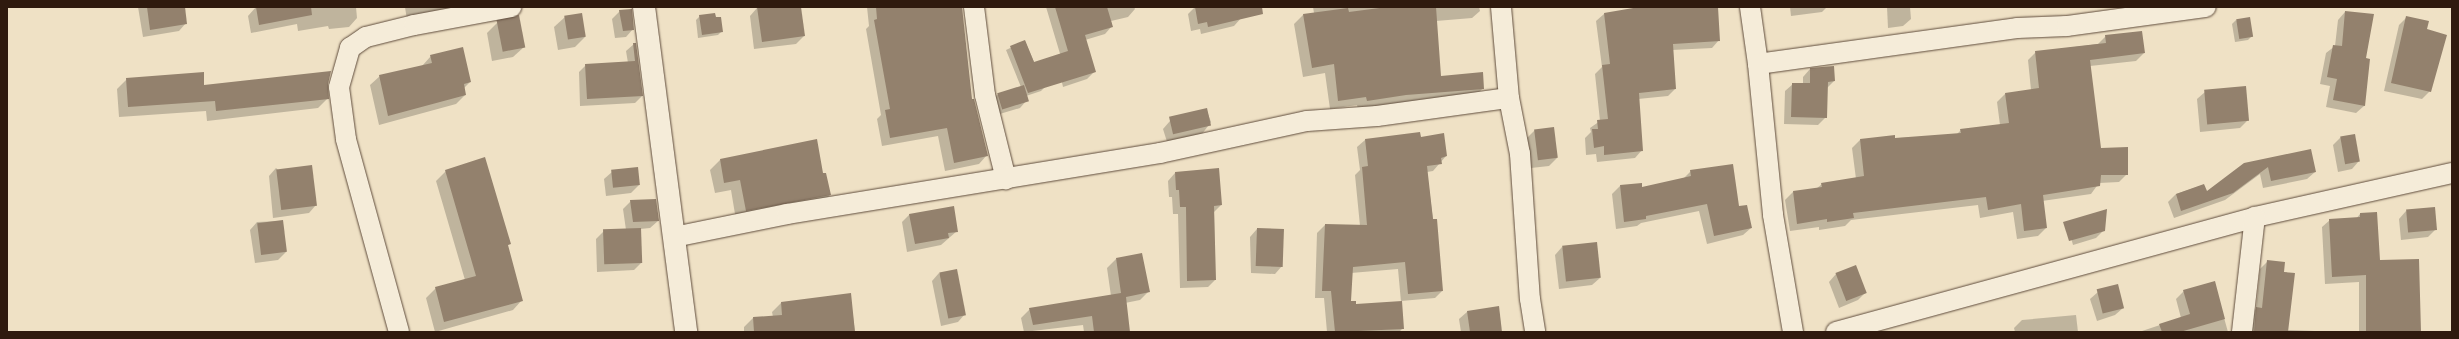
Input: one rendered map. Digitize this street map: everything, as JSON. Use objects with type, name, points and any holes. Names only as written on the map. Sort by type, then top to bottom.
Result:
[{"type":"street","points":[[399,332],[346,139],[339,87],[350,48],[366,37],[407,27],[511,7]]},
{"type":"street","points":[[644,7],[686,332]]},
{"type":"street","points":[[974,7],[985,95],[1006,179]]},
{"type":"street","points":[[1501,7],[1509,98],[1520,154],[1530,299],[1535,332]]},
{"type":"street","points":[[1750,7],[1758,64],[1773,215],[1793,332]]},
{"type":"street","points":[[1758,64],[2017,28],[2067,26],[2206,7]]},
{"type":"street","points":[[674,237],[786,214],[1160,153],[1307,121],[1377,116],[1509,98]]},
{"type":"street","points":[[1836,332],[2255,216],[2452,173]]},
{"type":"street","points":[[2242,332],[2255,216]]},
{"type":"building","points":[[147,7],[185,7],[187,24],[150,30]]},
{"type":"building","points":[[256,7],[311,7],[312,15],[259,25]]},
{"type":"building","points":[[757,7],[801,7],[805,36],[762,42]]},
{"type":"building","points":[[876,7],[962,7],[972,99],[974,99],[988,156],[954,163],[947,128],[890,138],[885,110],[890,109],[874,20],[877,19]]},
{"type":"building","points":[[1055,7],[1107,7],[1113,27],[1085,35],[1096,72],[1028,93],[1010,46],[1025,40],[1034,62],[1068,51]]},
{"type":"building","points":[[1195,7],[1262,7],[1263,14],[1208,27],[1207,22],[1198,24]]},
{"type":"building","points":[[1387,7],[1436,7],[1441,76],[1483,72],[1484,89],[1406,95],[1367,101],[1366,97],[1338,101],[1334,64],[1312,68],[1303,14],[1348,8],[1349,12]]},
{"type":"building","points":[[1639,7],[1718,7],[1720,41],[1673,44],[1676,89],[1639,93],[1643,151],[1604,155],[1604,146],[1594,148],[1592,129],[1598,129],[1597,120],[1608,119],[1602,65],[1610,64],[1604,13]]},
{"type":"building","points":[[632,9],[634,30],[623,31],[619,10]]},
{"type":"building","points":[[2345,11],[2374,14],[2366,58],[2370,59],[2365,106],[2333,100],[2337,79],[2327,77],[2333,45],[2342,46]]},
{"type":"building","points":[[582,13],[586,37],[568,40],[564,16]]},
{"type":"building","points":[[715,13],[716,17],[721,17],[723,32],[702,35],[699,15]]},
{"type":"building","points":[[519,15],[525,47],[503,52],[496,19]]},
{"type":"building","points":[[2406,16],[2429,21],[2427,29],[2447,35],[2431,92],[2391,83]]},
{"type":"building","points":[[2250,17],[2253,37],[2239,39],[2236,19]]},
{"type":"building","points":[[2142,31],[2145,53],[2090,60],[2101,148],[2128,147],[2128,175],[2101,175],[2100,186],[2043,195],[2047,228],[2024,231],[2021,204],[1988,210],[1986,197],[1853,213],[1854,218],[1827,222],[1827,219],[1797,224],[1793,191],[1822,187],[1821,183],[1864,176],[1860,139],[1895,135],[1895,138],[1961,133],[1960,129],[2009,123],[2005,93],[2039,88],[2035,51],[2106,43],[2105,35]]},
{"type":"building","points":[[633,43],[636,43],[643,96],[587,99],[585,64],[635,61]]},
{"type":"building","points":[[463,47],[471,82],[464,84],[466,95],[388,116],[379,75],[432,63],[430,55]]},
{"type":"building","points":[[1834,66],[1835,81],[1828,82],[1827,118],[1791,117],[1792,83],[1810,83],[1810,68]]},
{"type":"building","points":[[331,71],[328,84],[329,99],[216,111],[215,101],[128,107],[126,78],[204,72],[204,85]]},
{"type":"building","points":[[1024,85],[1029,101],[1002,109],[997,93]]},
{"type":"building","points":[[2246,86],[2249,121],[2207,125],[2204,90]]},
{"type":"building","points":[[1207,108],[1211,126],[1173,134],[1169,117]]},
{"type":"building","points":[[1554,127],[1558,158],[1538,160],[1534,129]]},
{"type":"building","points":[[1420,132],[1421,137],[1444,133],[1447,156],[1441,158],[1442,164],[1427,166],[1433,219],[1437,219],[1443,291],[1408,294],[1405,262],[1353,267],[1351,301],[1356,301],[1356,304],[1402,301],[1404,329],[1335,332],[1331,291],[1322,291],[1325,224],[1367,225],[1362,167],[1368,166],[1365,139]]},
{"type":"building","points":[[2355,134],[2360,162],[2345,164],[2340,137]]},
{"type":"building","points":[[817,139],[823,173],[826,173],[831,195],[746,211],[740,180],[724,183],[720,159]]},
{"type":"building","points":[[2311,149],[2316,172],[2271,181],[2268,167],[2233,193],[2181,211],[2176,194],[2204,184],[2207,191],[2244,163]]},
{"type":"building","points":[[485,157],[511,244],[508,245],[523,301],[444,322],[435,287],[476,276],[445,170]]},
{"type":"building","points":[[1733,164],[1739,206],[1747,205],[1752,228],[1714,236],[1707,204],[1646,216],[1646,219],[1624,222],[1620,185],[1642,183],[1642,187],[1691,176],[1690,170]]},
{"type":"building","points":[[312,165],[317,206],[281,210],[276,169]]},
{"type":"building","points":[[638,167],[640,185],[613,188],[611,170]]},
{"type":"building","points":[[1219,168],[1222,205],[1214,206],[1216,280],[1187,281],[1186,207],[1180,207],[1179,190],[1176,190],[1175,172]]},
{"type":"building","points":[[656,199],[659,221],[633,222],[630,200]]},
{"type":"building","points":[[954,206],[958,232],[948,233],[949,238],[915,244],[909,214]]},
{"type":"building","points":[[2435,207],[2437,230],[2408,232],[2406,210]]},
{"type":"building","points":[[2107,209],[2105,231],[2069,241],[2063,222]]},
{"type":"building","points":[[2377,212],[2380,260],[2419,259],[2421,332],[2366,332],[2366,275],[2332,277],[2329,219],[2360,217],[2360,213]]},
{"type":"building","points":[[283,220],[287,252],[261,255],[257,223]]},
{"type":"building","points":[[641,228],[642,263],[604,264],[603,229]]},
{"type":"building","points":[[1257,228],[1284,229],[1283,267],[1256,266]]},
{"type":"building","points":[[1597,242],[1601,278],[1566,281],[1562,246]]},
{"type":"building","points":[[1142,253],[1150,292],[1126,297],[1130,332],[1094,332],[1092,316],[1033,325],[1029,308],[1121,293],[1116,258]]},
{"type":"building","points":[[2267,260],[2285,262],[2284,272],[2295,273],[2288,332],[2254,332],[2256,307],[2262,308]]},
{"type":"building","points":[[1856,265],[1867,293],[1846,301],[1835,273]]},
{"type":"building","points":[[957,269],[966,315],[948,319],[939,272]]},
{"type":"building","points":[[2215,281],[2225,319],[2180,332],[2162,332],[2159,324],[2190,314],[2183,290]]},
{"type":"building","points":[[2118,284],[2124,308],[2103,314],[2097,289]]},
{"type":"building","points":[[851,293],[855,332],[754,332],[753,317],[782,315],[781,302]]},
{"type":"building","points":[[1499,306],[1502,332],[1470,332],[1467,311]]}]
